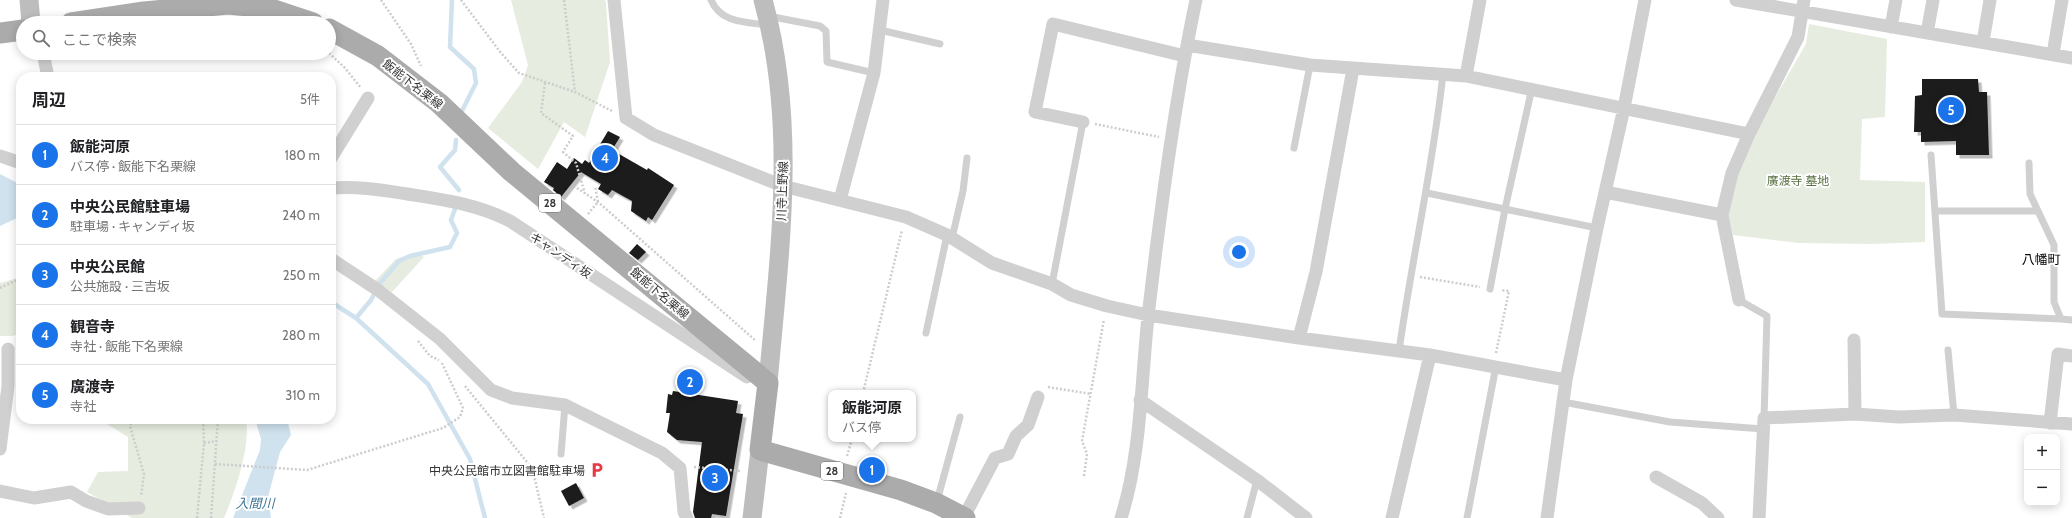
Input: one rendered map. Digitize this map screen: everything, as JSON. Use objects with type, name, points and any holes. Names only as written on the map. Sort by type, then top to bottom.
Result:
[{"type":"main road","points":[[117,16],[228,4],[268,8],[292,16]]},
{"type":"main road","points":[[0,33],[16,31]]},
{"type":"main road","name":"飯能下名栗線","points":[[336,33],[378,56],[439,103],[512,172],[767,386]]},
{"type":"main road","points":[[760,450],[767,386]]},
{"type":"main road","name":"28","points":[[760,450],[901,490],[936,503],[965,518]]},
{"type":"street","points":[[29,0],[30,16]]},
{"type":"street","points":[[614,0],[626,118],[654,134],[783,186],[906,217],[950,236],[992,263],[1052,284],[1071,295],[1106,306],[1148,315],[1299,338],[1430,355],[1566,380]]},
{"type":"street","points":[[840,200],[874,73],[883,0]]},
{"type":"street","points":[[1121,518],[1128,495],[1134,463],[1148,315],[1172,140],[1186,50],[1196,0]]},
{"type":"street","points":[[1466,76],[1480,0]]},
{"type":"street","points":[[1547,518],[1566,380],[1597,228],[1624,108],[1645,0]]},
{"type":"street","points":[[1736,0],[1803,6],[1891,27],[2072,58]]},
{"type":"street","points":[[1891,27],[1896,0]]},
{"type":"street","points":[[1927,33],[1933,0]]},
{"type":"street","points":[[1983,42],[1990,0]]},
{"type":"street","points":[[2053,54],[2062,0]]},
{"type":"street","points":[[1739,300],[1722,215],[1732,173],[1749,134],[1798,37],[1803,6]]},
{"type":"street","name":"川寺上野線","points":[[767,14],[777,66],[781,109],[783,186],[767,386]]},
{"type":"street","points":[[1083,122],[1035,112],[1053,24],[1186,50],[1353,69],[1466,76],[1532,88],[1749,134]]},
{"type":"street","points":[[44,60],[47,72]]},
{"type":"street","points":[[1299,338],[1316,272],[1353,69]]},
{"type":"street","points":[[336,150],[368,98]]},
{"type":"street","points":[[0,156],[16,161]]},
{"type":"street","name":"キャンディ坂","points":[[336,188],[359,187],[462,202],[491,212],[510,221],[767,386]]},
{"type":"street","points":[[1605,192],[1722,215]]},
{"type":"street","points":[[336,262],[375,288],[440,339],[491,390],[512,398],[565,405],[662,453],[680,468],[684,512],[687,518]]},
{"type":"street","points":[[1854,340],[1855,414]]},
{"type":"street","points":[[0,449],[8,386],[8,349]]},
{"type":"street","points":[[2050,423],[2058,354],[2072,356]]},
{"type":"street","points":[[1392,518],[1430,355]]},
{"type":"street","points":[[965,518],[995,458],[1008,454],[1016,436],[1028,425],[1038,396]]},
{"type":"street","points":[[1140,400],[1257,480],[1306,518]]},
{"type":"street","points":[[1759,518],[1764,424],[1855,414],[1899,417],[1954,415],[2072,424]]},
{"type":"street","points":[[752,518],[760,450]]},
{"type":"street","points":[[1656,477],[1702,503],[1718,518]]},
{"type":"street","points":[[0,491],[34,498],[71,492],[86,501],[108,509],[139,508]]},
{"type":"lane","points":[[711,0],[717,11],[731,20],[767,14],[820,26],[826,31],[827,62],[874,73]]},
{"type":"lane","points":[[880,30],[940,44]]},
{"type":"lane","points":[[1294,148],[1310,65]]},
{"type":"lane","points":[[1399,351],[1410,275],[1427,193],[1436,136],[1443,74]]},
{"type":"lane","points":[[1490,289],[1505,209],[1532,88]]},
{"type":"lane","points":[[1052,284],[1083,122]]},
{"type":"lane","points":[[1931,155],[1942,314],[2072,320]]},
{"type":"lane","points":[[926,333],[950,236],[963,191],[967,158]]},
{"type":"lane","points":[[2029,163],[2030,194],[2054,245],[2054,302],[2061,319]]},
{"type":"lane","points":[[1427,193],[1597,228]]},
{"type":"lane","points":[[1935,211],[2037,211]]},
{"type":"lane","points":[[1563,402],[1670,422],[1764,424],[1767,316],[1739,300]]},
{"type":"lane","points":[[1948,350],[1954,415]]},
{"type":"lane","points":[[1467,518],[1495,366]]},
{"type":"lane","points":[[561,454],[565,405]]},
{"type":"lane","points":[[936,503],[960,417]]},
{"type":"lane","points":[[1247,518],[1257,480]]},
{"type":"path","points":[[381,0],[412,44]]},
{"type":"path","points":[[461,0],[501,53],[519,73],[544,83],[575,92],[626,118]]},
{"type":"path","points":[[564,0],[575,92]]},
{"type":"path","points":[[336,60],[345,68],[368,98]]},
{"type":"path","points":[[544,83],[541,113],[573,136],[563,152],[576,163],[585,194]]},
{"type":"path","points":[[1083,122],[1172,140]]},
{"type":"path","points":[[595,186],[598,202]]},
{"type":"path","points":[[577,188],[598,202],[770,354]]},
{"type":"path","points":[[587,215],[598,202]]},
{"type":"path","points":[[864,390],[906,217]]},
{"type":"path","points":[[1410,275],[1508,291],[1495,366]]},
{"type":"path","points":[[0,288],[16,280]]},
{"type":"path","points":[[1084,476],[1087,454],[1082,441],[1106,306]]},
{"type":"path","points":[[416,339],[430,356],[440,360],[451,369]]},
{"type":"path","points":[[216,464],[238,464],[307,470],[443,428],[460,417],[464,408],[437,354]]},
{"type":"path","points":[[461,380],[527,462],[535,480],[544,518]]},
{"type":"path","points":[[1038,396],[1046,387],[1091,394]]},
{"type":"path","points":[[131,424],[144,474],[139,508]]},
{"type":"path","points":[[197,518],[204,443],[203,424]]},
{"type":"path","points":[[211,518],[218,424]]},
{"type":"path","points":[[204,443],[217,441]]},
{"type":"path","points":[[701,467],[757,472]]},
{"type":"path","points":[[840,518],[849,476]]},
{"type":"green space","points":[[511,0],[605,0],[606,3],[610,62],[585,137],[564,122],[538,169],[488,128],[522,82],[528,65]]},
{"type":"green space","name":"廣渡寺 墓地","points":[[1809,24],[1887,39],[1885,117],[1862,119],[1860,180],[1925,182],[1925,242],[1871,244],[1798,243],[1733,235],[1727,210],[1736,172],[1774,99],[1806,44]]},
{"type":"green space","points":[[416,253],[424,257],[392,292],[375,281],[396,259]]},
{"type":"green space","points":[[16,278],[16,335],[13,336],[0,336],[0,283]]},
{"type":"green space","points":[[107,424],[246,424],[246,442],[241,469],[233,496],[224,518],[132,518],[87,492],[98,472],[128,471],[128,437]]},
{"type":"water","points":[[0,174],[16,182],[16,218],[0,226]]},
{"type":"water","name":"入間川","points":[[256,424],[288,424],[291,435],[280,452],[268,497],[271,518],[233,518],[260,450],[261,439]]},
{"type":"building","points":[[1922,79],[1978,79],[1979,92],[1987,92],[1989,155],[1956,155],[1956,141],[1921,142],[1921,132],[1914,132],[1915,96],[1922,95]]},
{"type":"building","points":[[608,131],[620,137],[612,150],[647,170],[648,168],[674,185],[652,220],[648,217],[646,221],[631,211],[632,201],[612,190],[608,195],[598,189],[601,184],[581,172],[561,197],[553,190],[554,188],[544,182],[557,162],[567,169],[574,158],[582,164],[585,160],[589,163]]},
{"type":"building","points":[[637,244],[646,252],[638,260],[629,253]]},
{"type":"building","points":[[673,391],[738,401],[736,413],[743,414],[726,516],[712,514],[711,518],[695,518],[693,512],[702,442],[677,440],[667,432],[670,413],[666,413],[668,394],[672,395]]},
{"type":"building","points":[[576,483],[584,498],[569,506],[561,491]]},
{"type":"waterway","points":[[452,0],[450,47],[474,69],[476,83],[462,111]]},
{"type":"waterway","points":[[456,140],[455,150],[440,167],[459,190]]},
{"type":"waterway","points":[[356,318],[371,300],[380,283],[399,261],[410,256],[450,247],[457,233],[451,220],[455,209]]},
{"type":"waterway","name":"入間川","points":[[336,305],[356,318],[428,384],[470,459],[485,518]]},
{"type":"place","name":"廣渡寺","points":[[1951,110]]},
{"type":"place","name":"観音寺","points":[[605,158]]},
{"type":"place","name":"中央公民館駐車場","points":[[690,382]]},
{"type":"place","name":"中央公民館市立図書館駐車場","points":[[597,470]]},
{"type":"place","name":"飯能河原","points":[[872,470]]},
{"type":"place","name":"中央公民館","points":[[715,478]]},
{"type":"district","name":"八幡町","points":[[2041,259]]}]
